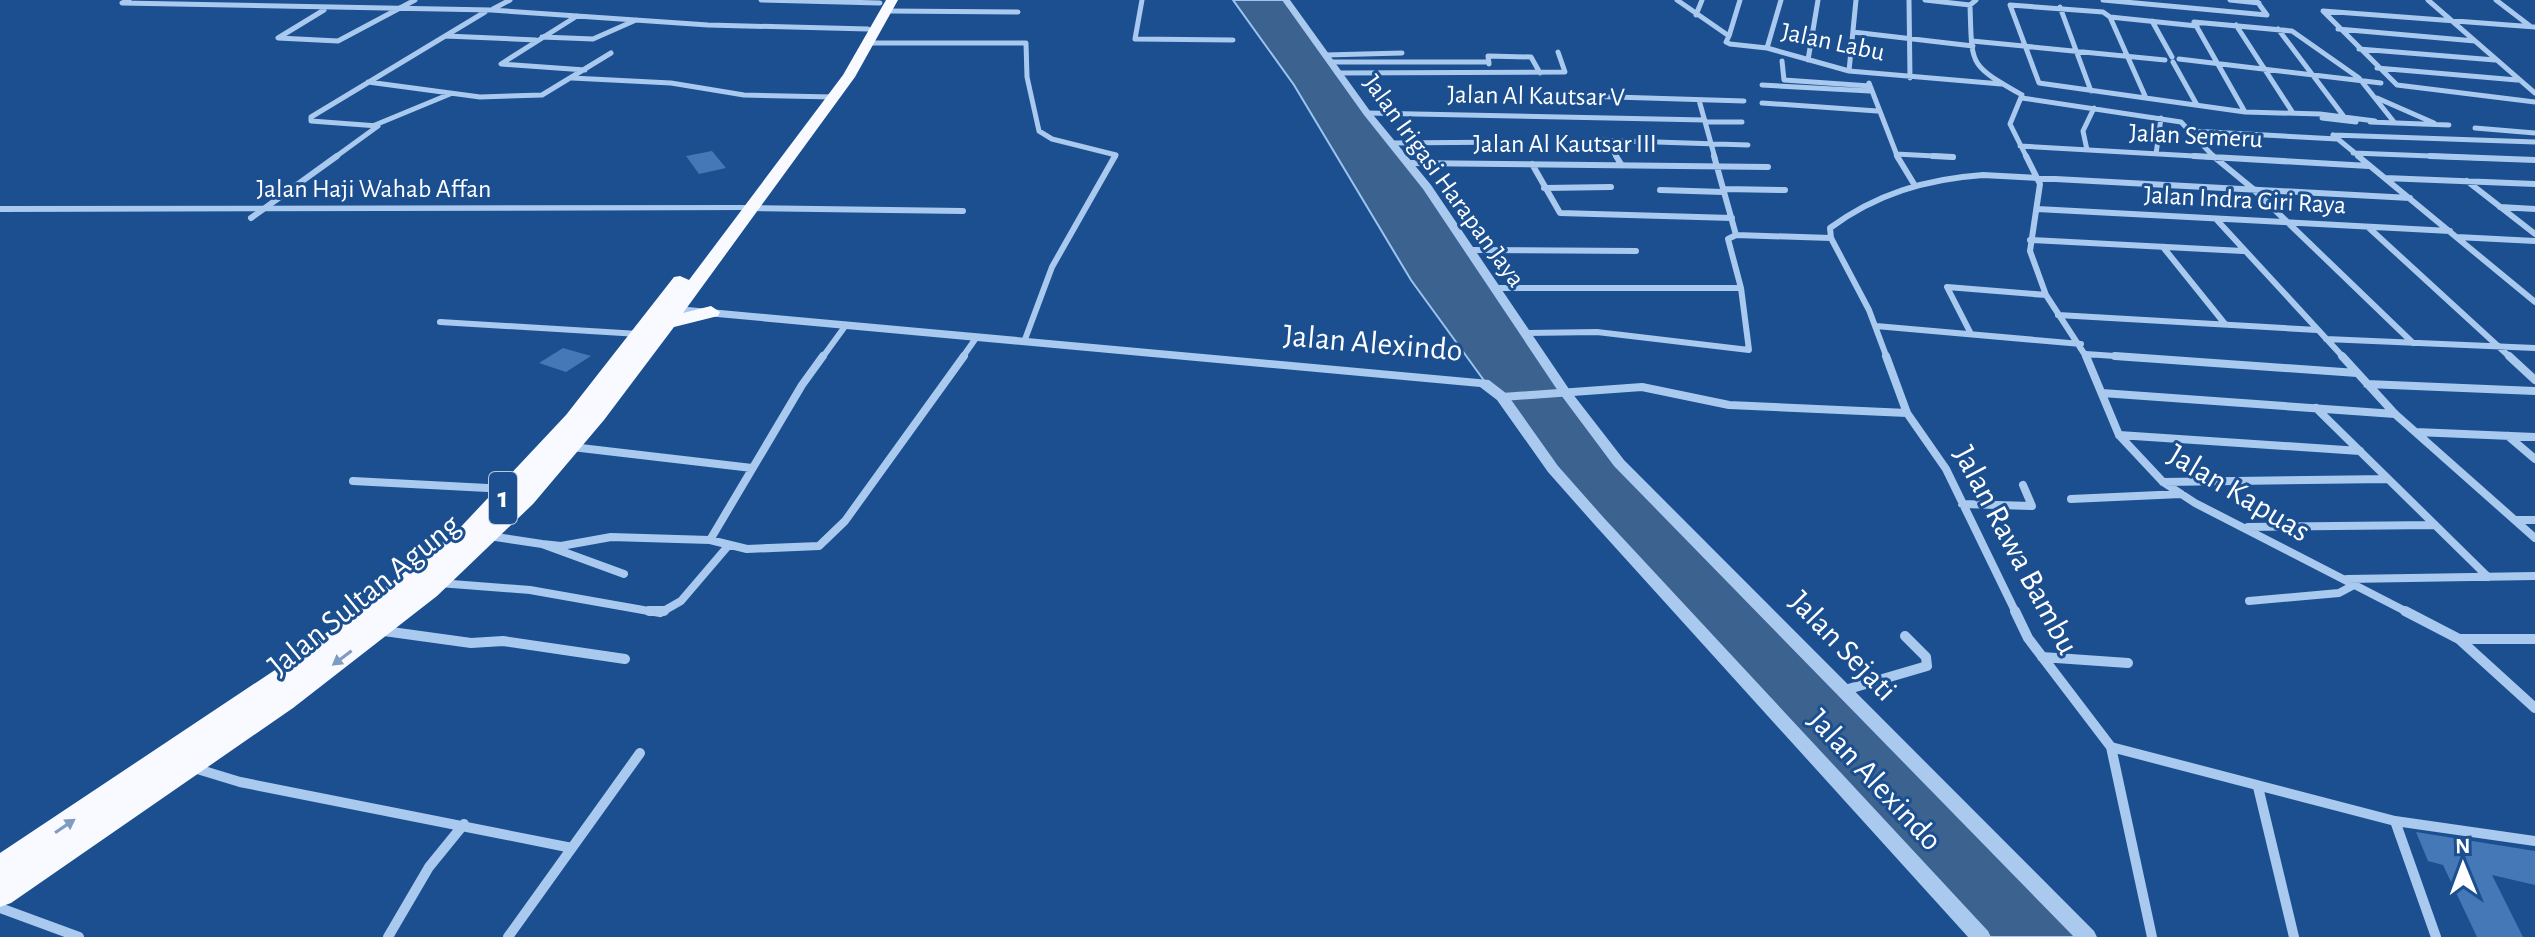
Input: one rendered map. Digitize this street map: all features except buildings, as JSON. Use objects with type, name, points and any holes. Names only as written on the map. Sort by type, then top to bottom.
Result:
[{"type":"highway","name":"Jalan Sultan Agung","points":[[0,894],[189,766],[379,630],[439,583],[489,536],[571,447],[739,212],[827,98],[870,36],[885,4]]},
{"type":"highway","points":[[664,318],[711,312]]},
{"type":"highway","name":"Jalan Sultan Agung","points":[[0,869],[308,661],[464,537],[511,490],[664,318]]},
{"type":"street","points":[[129,0],[122,3],[489,10],[870,36],[1027,43],[1027,77],[1039,131],[1052,139],[1116,155],[1052,267],[1024,342]]},
{"type":"street","points":[[260,8],[278,0]]},
{"type":"street","points":[[326,9],[278,38],[338,41],[382,21],[383,15],[403,9],[415,0]]},
{"type":"street","points":[[451,94],[418,109],[397,112],[375,125],[309,119],[510,0]]},
{"type":"street","points":[[761,0],[1018,12]]},
{"type":"street","points":[[1142,0],[1133,35],[1135,39],[1233,40]]},
{"type":"street","name":"Jalan Irigasi Harapan Jaya","points":[[1286,0],[1367,113],[1409,163],[1497,288],[1526,333],[1557,391]]},
{"type":"street","name":"Jalan Labu","points":[[1677,0],[1729,36],[1726,42],[1730,44],[1767,48],[1849,71],[2002,84]]},
{"type":"street","points":[[1696,15],[1702,0]]},
{"type":"street","points":[[1729,36],[1740,0]]},
{"type":"street","points":[[1767,48],[1781,0],[1774,0]]},
{"type":"street","points":[[1808,60],[1818,0]]},
{"type":"street","points":[[1849,71],[1856,0]]},
{"type":"street","points":[[1909,0],[1910,78]]},
{"type":"street","points":[[1925,0],[1970,5],[1976,0]]},
{"type":"street","points":[[2103,0],[2259,15],[2268,13],[2258,1],[2230,0]]},
{"type":"street","points":[[2428,0],[2535,93]]},
{"type":"street","points":[[2496,0],[2534,28]]},
{"type":"street","points":[[2146,98],[2110,17],[2103,12],[2011,4],[2036,82],[2091,91],[2245,112],[2320,114],[2375,121]]},
{"type":"street","points":[[1970,5],[1972,42],[1979,70],[2022,95],[2181,122],[2214,157],[2252,188],[2413,343]]},
{"type":"street","points":[[2060,7],[2091,91]]},
{"type":"street","points":[[2534,28],[2323,11],[2397,85],[2535,102]]},
{"type":"street","points":[[579,15],[501,64],[585,70]]},
{"type":"street","points":[[2110,17],[2197,26]]},
{"type":"street","points":[[446,36],[593,39],[637,20]]},
{"type":"street","points":[[2152,21],[2176,60],[2197,105]]},
{"type":"street","points":[[2245,112],[2194,22],[2292,31],[2360,80],[2394,122]]},
{"type":"street","points":[[2236,25],[2293,113]]},
{"type":"street","points":[[2278,29],[2343,116],[2351,122]]},
{"type":"street","points":[[2338,29],[2475,41]]},
{"type":"street","points":[[1853,32],[2022,44],[2360,80]]},
{"type":"street","points":[[2359,49],[2496,61]]},
{"type":"street","points":[[1337,73],[1566,72],[1558,52]]},
{"type":"street","points":[[367,82],[483,97],[542,95],[611,53]]},
{"type":"street","points":[[1327,58],[1402,53]]},
{"type":"street","points":[[1491,72],[1488,56],[1532,57],[1540,73]]},
{"type":"street","points":[[1327,58],[1489,62]]},
{"type":"street","points":[[1782,61],[1784,80],[1870,87]]},
{"type":"street","points":[[2377,68],[2518,80]]},
{"type":"street","points":[[572,78],[657,81],[744,95],[827,98]]},
{"type":"street","points":[[1762,85],[1870,87]]},
{"type":"street","points":[[1870,87],[1896,154],[1914,184]]},
{"type":"street","points":[[2022,95],[2010,124],[2040,184],[2030,240],[2243,251]]},
{"type":"street","points":[[1582,96],[1744,101]]},
{"type":"street","points":[[2373,97],[2438,125]]},
{"type":"street","points":[[1699,100],[1720,166],[1736,235]]},
{"type":"street","points":[[1762,103],[1877,111]]},
{"type":"street","points":[[2087,150],[2083,131],[2094,108]]},
{"type":"street","name":"Jalan Al Kautsar V","points":[[1367,113],[1742,122]]},
{"type":"street","points":[[2320,114],[2331,121],[2449,125]]},
{"type":"street","points":[[2156,154],[2161,118]]},
{"type":"street","points":[[256,215],[378,126],[375,125]]},
{"type":"street","points":[[2475,128],[2535,133]]},
{"type":"street","points":[[2191,131],[2535,142]]},
{"type":"street","points":[[2521,132],[2535,142]]},
{"type":"street","points":[[2335,137],[2535,302]]},
{"type":"street","points":[[1595,140],[1748,145]]},
{"type":"street","points":[[1607,140],[1621,164]]},
{"type":"street","points":[[1392,143],[1515,142]]},
{"type":"street","name":"Jalan Semeru","points":[[2020,146],[2369,166]]},
{"type":"street","points":[[2353,153],[2535,160]]},
{"type":"street","points":[[1896,154],[1953,157]]},
{"type":"street","name":"Jalan Al Kautsar III","points":[[1409,163],[1768,167]]},
{"type":"street","points":[[1532,164],[1560,213],[1732,218]]},
{"type":"street","points":[[1502,397],[1557,391],[1655,388],[1729,405],[1907,413],[1876,326],[1831,238],[1832,226],[1881,195],[1914,184],[1961,176],[2037,176],[2410,198]]},
{"type":"street","points":[[2384,178],[2535,184]]},
{"type":"street","points":[[2467,181],[2535,234]]},
{"type":"street","points":[[1544,188],[1611,187]]},
{"type":"street","points":[[1660,190],[1785,190]]},
{"type":"street","points":[[739,212],[789,206],[963,211]]},
{"type":"street","points":[[2499,207],[2535,209]]},
{"type":"street","name":"Jalan Haji Wahab Affan","points":[[0,209],[256,215]]},
{"type":"street","name":"Jalan Indra Giri Raya","points":[[2037,209],[2450,231]]},
{"type":"street","name":"Jalan Haji Wahab Affan","points":[[0,217],[739,212]]},
{"type":"street","points":[[2216,219],[2395,414],[2535,538]]},
{"type":"street","points":[[2368,227],[2535,380]]},
{"type":"street","points":[[1526,333],[1597,332],[1749,350],[1741,288],[1728,239],[1736,235],[1831,238]]},
{"type":"street","points":[[2456,237],[2535,241]]},
{"type":"street","name":"Jalan Kapuas","points":[[2030,240],[2030,251],[2046,295],[2081,344],[2102,393],[2102,401],[2119,435],[2163,482],[2459,639]]},
{"type":"street","points":[[2163,247],[2225,324]]},
{"type":"street","points":[[1469,250],[1636,251]]},
{"type":"street","points":[[1970,332],[1947,287],[2046,295]]},
{"type":"street","points":[[1497,288],[1741,288]]},
{"type":"street","name":"Jalan Alexindo","points":[[711,312],[976,338],[1470,379],[1488,386],[1502,397],[1553,469],[1599,521],[1981,937]]},
{"type":"street","points":[[2058,315],[2317,330]]},
{"type":"street","points":[[440,322],[664,318]]},
{"type":"street","points":[[710,540],[802,385],[846,325]]},
{"type":"street","points":[[1876,326],[2081,344]]},
{"type":"street","points":[[489,536],[561,546],[611,537],[710,540],[728,546],[799,549],[822,545],[901,447],[976,338]]},
{"type":"street","points":[[2326,339],[2535,348]]},
{"type":"street","points":[[2086,354],[2357,373]]},
{"type":"street","points":[[2366,383],[2535,391]]},
{"type":"street","name":"Jalan Sejati","points":[[1557,391],[1619,463],[2087,937]]},
{"type":"street","points":[[2102,393],[2395,414]]},
{"type":"street","points":[[2316,408],[2488,577]]},
{"type":"street","name":"Jalan Rawa Bambu","points":[[1907,413],[1942,462],[2016,617],[2042,657],[2111,747]]},
{"type":"street","points":[[2416,432],[2535,437]]},
{"type":"street","points":[[2119,435],[2360,451]]},
{"type":"street","points":[[2507,436],[2535,459]]},
{"type":"street","points":[[571,447],[752,468]]},
{"type":"street","points":[[2163,482],[2388,479]]},
{"type":"street","points":[[353,481],[511,490]]},
{"type":"street","points":[[1962,504],[2032,506],[2023,485]]},
{"type":"street","points":[[2071,499],[2182,494]]},
{"type":"street","points":[[2515,520],[2535,520]]},
{"type":"street","points":[[2243,527],[2435,525]]},
{"type":"street","points":[[542,544],[624,574]]},
{"type":"street","points":[[439,583],[530,590],[660,613],[681,601],[728,546]]},
{"type":"street","points":[[2343,579],[2535,576]]},
{"type":"street","points":[[2249,601],[2339,593],[2354,585]]},
{"type":"street","points":[[379,630],[471,643],[503,641],[625,659]]},
{"type":"street","points":[[1845,690],[1927,666],[1926,657],[1905,636]]},
{"type":"street","points":[[2459,639],[2535,639]]},
{"type":"street","points":[[2459,639],[2535,707]]},
{"type":"street","points":[[2042,657],[2128,663]]},
{"type":"street","points":[[2152,937],[2111,747],[2395,821],[2535,841]]},
{"type":"street","points":[[508,937],[640,753]]},
{"type":"street","points":[[189,766],[240,782],[464,824],[572,848]]},
{"type":"street","points":[[2258,787],[2294,937]]},
{"type":"street","points":[[2395,821],[2436,937]]},
{"type":"street","points":[[388,937],[429,867],[464,824]]},
{"type":"street","points":[[0,908],[79,937]]},
{"type":"water","points":[[1233,0],[1286,0],[1337,73],[1409,163],[1616,460],[2087,937],[1981,937],[1626,550],[1488,386],[1411,280],[1294,85]]}]
